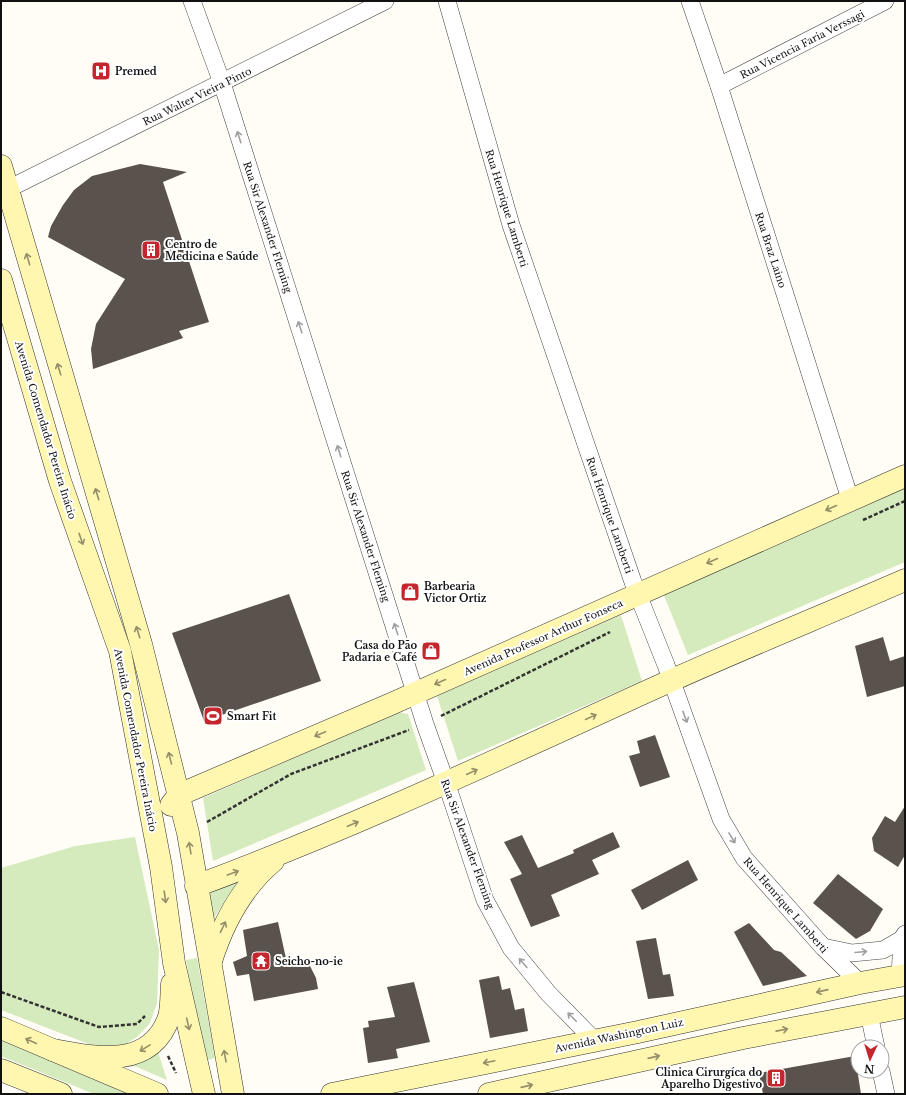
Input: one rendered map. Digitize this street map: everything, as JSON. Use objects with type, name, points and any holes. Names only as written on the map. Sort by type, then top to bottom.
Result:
[{"type":"main road","points":[[1,166],[38,297],[141,644],[180,795],[188,833],[233,1094]]},
{"type":"main road","points":[[1,272],[11,274],[24,281],[38,297]]},
{"type":"main road","name":"Avenida Comendador Pereira Inácio","points":[[1,280],[6,313],[60,481],[120,651],[154,826],[174,963],[204,1094]]},
{"type":"main road","name":"Avenida Professor Arthur Fonseca","points":[[180,795],[905,476]]},
{"type":"main road","points":[[161,867],[176,879],[196,886],[279,856],[446,784],[672,680],[905,580]]},
{"type":"main road","points":[[154,826],[180,795]]},
{"type":"main road","points":[[210,964],[219,935],[228,916],[257,877],[279,856]]},
{"type":"main road","points":[[53,1050],[98,1058],[131,1055],[146,1048],[158,1038],[170,1016],[174,963]]},
{"type":"main road","name":"Avenida Washington Luiz","points":[[332,1094],[902,975]]},
{"type":"main road","points":[[489,1094],[742,1038],[905,1007]]},
{"type":"main road","points":[[1,1028],[157,1094]]},
{"type":"main road","points":[[1,1070],[61,1094]]},
{"type":"street","name":"Rua Sir Alexander Fleming","points":[[192,1],[222,84],[425,724],[485,900],[511,948],[548,993],[595,1040]]},
{"type":"street","name":"Rua Walter Vieira Pinto","points":[[8,189],[222,84],[385,1]]},
{"type":"street","name":"Rua Henrique Lamberti","points":[[447,1],[511,226],[633,582],[672,680],[721,819],[744,858],[823,947],[860,983]]},
{"type":"street","name":"Rua Braz Laino","points":[[690,1],[719,86],[850,499]]},
{"type":"street","name":"Rua Vicencia Faria Verssagi","points":[[719,86],[885,1]]},
{"type":"street","points":[[823,947],[852,953],[883,950],[904,936]]},
{"type":"street","points":[[902,975],[904,936]]},
{"type":"street","points":[[869,1014],[874,1039]]},
{"type":"street","points":[[883,1079],[886,1094]]},
{"type":"path","points":[[862,520],[905,502]]},
{"type":"path","points":[[188,833],[291,774],[425,724],[611,631]]},
{"type":"path","points":[[1,992],[99,1027],[138,1024],[148,1012]]},
{"type":"path","points":[[158,1038],[178,1077]]},
{"type":"green space","points":[[905,483],[905,562],[688,655],[661,588]]},
{"type":"green space","points":[[621,615],[642,681],[458,761],[437,696]]},
{"type":"green space","points":[[398,712],[408,714],[426,770],[213,861],[203,798]]},
{"type":"green space","points":[[135,837],[159,950],[157,1003],[150,1023],[137,1037],[124,1045],[104,1050],[1,1010],[1,868],[75,846]]},
{"type":"green space","points":[[251,865],[227,897],[210,925],[203,890]]},
{"type":"green space","points":[[197,958],[215,1058],[204,1061],[186,960]]},
{"type":"green space","points":[[1,1037],[141,1094],[94,1094],[1,1056]]},
{"type":"green space","points":[[158,1052],[167,1080],[132,1065]]},
{"type":"building","points":[[140,164],[187,172],[163,182],[209,322],[179,331],[183,338],[93,369],[91,349],[96,324],[125,279],[48,237],[51,226],[74,190],[92,176]]},
{"type":"building","points":[[289,594],[321,681],[204,721],[172,633]]},
{"type":"building","points":[[883,637],[890,661],[905,656],[905,686],[867,697],[855,646]]},
{"type":"building","points":[[655,735],[670,777],[640,787],[629,756],[640,753],[637,741]]},
{"type":"building","points":[[905,806],[905,855],[898,867],[874,851],[872,838],[885,816],[895,822]]},
{"type":"building","points":[[613,832],[620,847],[592,860],[599,874],[551,895],[560,916],[531,927],[510,879],[522,874],[504,842],[522,835],[538,868],[574,853],[573,850]]},
{"type":"building","points":[[688,860],[698,880],[642,910],[631,890]]},
{"type":"building","points":[[838,874],[883,909],[870,931],[856,939],[813,903]]},
{"type":"building","name":"Seicho-no-ie","points":[[278,922],[287,963],[307,960],[316,978],[318,989],[254,1001],[249,974],[237,976],[233,962],[247,956],[243,930]]},
{"type":"building","points":[[749,923],[774,950],[781,952],[807,976],[763,986],[734,932]]},
{"type":"building","points":[[656,938],[663,975],[670,974],[674,996],[648,999],[636,941]]},
{"type":"building","points":[[499,976],[502,990],[510,988],[515,1010],[524,1008],[528,1031],[490,1038],[479,980]]},
{"type":"building","points":[[414,982],[430,1042],[396,1049],[398,1058],[368,1063],[363,1028],[369,1027],[368,1021],[395,1017],[387,987]]},
{"type":"building","points":[[850,1057],[850,1079],[859,1079],[861,1094],[763,1094],[759,1073]]},
{"type":"place","name":"Premed","points":[[101,71]]},
{"type":"place","name":"Centro de Medicina e Saúde","points":[[151,250]]},
{"type":"place","name":"Barbearia Victor Ortiz","points":[[410,592]]},
{"type":"place","name":"Casa do Pão Padaria e Café","points":[[431,651]]},
{"type":"place","name":"Smart Fit","points":[[213,716]]},
{"type":"place","name":"Seicho-no-ie","points":[[261,961]]},
{"type":"place","name":"Clinica Cirurgíca do Aparelho Digestivo","points":[[776,1078]]}]
